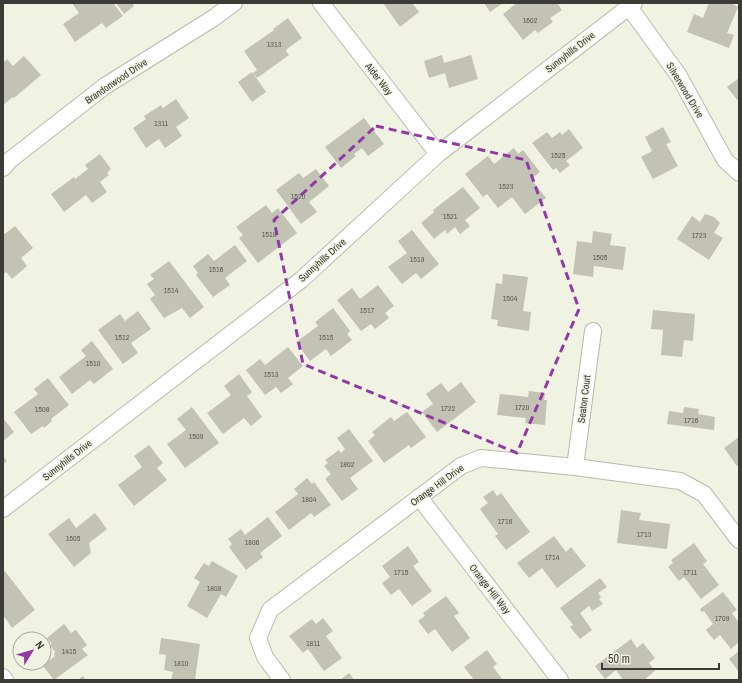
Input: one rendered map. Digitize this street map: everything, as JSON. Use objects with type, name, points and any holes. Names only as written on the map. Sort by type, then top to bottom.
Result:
[{"type":"street","name":"Brandonwood Drive","points":[[3,168],[10,160],[105,86],[212,20],[234,3]]},
{"type":"street","name":"Alder Way","points":[[320,3],[438,154]]},
{"type":"street","name":"Sunnyhills Drive","points":[[3,509],[301,280],[438,154],[631,5]]},
{"type":"street","name":"Silverwood Drive","points":[[631,5],[679,76],[725,160],[739,173]]},
{"type":"street","name":"Seaton Court","points":[[575,467],[593,331]]},
{"type":"street","name":"Orange Hill Drive","points":[[282,680],[265,658],[258,638],[270,610],[461,466],[481,458],[575,467],[680,481],[704,494],[739,540]]},
{"type":"street","name":"Orange Hill Way","points":[[419,497],[560,680]]},
{"type":"highlighted area","points":[[376,126],[526,160],[579,309],[517,453],[303,364],[274,220]]},
{"type":"building","points":[[72,3],[113,3],[123,16],[106,28],[102,23],[75,42],[63,24],[79,13]]},
{"type":"building","points":[[116,3],[132,3],[134,6],[124,14]]},
{"type":"building","points":[[383,3],[412,3],[419,12],[400,27]]},
{"type":"building","points":[[484,3],[503,3],[490,12]]},
{"type":"building","points":[[517,3],[557,3],[562,10],[550,18],[553,22],[538,33],[535,30],[523,40],[503,14]]},
{"type":"building","points":[[709,3],[731,3],[738,7],[727,33],[734,35],[729,48],[687,32],[694,14],[703,18]]},
{"type":"building","points":[[288,18],[302,38],[287,49],[286,51],[289,55],[257,78],[253,73],[257,70],[244,51],[274,30],[273,29]]},
{"type":"building","points":[[442,55],[444,63],[471,55],[478,79],[449,88],[445,73],[429,78],[424,61]]},
{"type":"building","points":[[24,56],[41,75],[14,98],[13,97],[3,105],[3,63],[7,59],[13,66]]},
{"type":"building","points":[[252,72],[266,92],[252,102],[238,82]]},
{"type":"building","points":[[739,78],[739,102],[727,87]]},
{"type":"building","points":[[176,99],[189,118],[176,127],[182,136],[165,148],[159,139],[146,148],[133,128],[146,119],[144,116],[161,105],[163,108]]},
{"type":"building","points":[[364,118],[384,144],[368,156],[362,148],[354,154],[356,156],[341,168],[325,147]]},
{"type":"building","points":[[663,127],[671,142],[666,144],[678,166],[653,179],[641,157],[652,151],[645,137]]},
{"type":"building","points":[[569,129],[583,148],[566,161],[570,165],[560,173],[556,168],[553,170],[532,143],[547,132],[552,138],[560,132],[562,135]]},
{"type":"building","points":[[514,148],[518,154],[523,150],[540,172],[531,179],[546,198],[525,214],[512,197],[498,208],[487,194],[483,197],[465,174],[488,156],[494,164]]},
{"type":"building","points":[[100,154],[111,169],[107,173],[109,175],[100,182],[107,192],[92,203],[86,195],[64,212],[51,194],[74,177],[75,179],[88,169],[85,165]]},
{"type":"building","points":[[316,169],[329,186],[309,202],[317,212],[301,224],[276,190],[299,173],[303,178]]},
{"type":"building","points":[[463,187],[480,208],[465,220],[470,226],[460,234],[455,227],[447,234],[445,230],[434,239],[421,223],[434,212],[433,210]]},
{"type":"building","points":[[266,205],[272,213],[278,208],[297,233],[258,263],[239,238],[243,235],[236,227]]},
{"type":"building","points":[[705,214],[714,217],[720,223],[714,233],[723,238],[709,260],[677,239],[692,216],[700,222]]},
{"type":"building","points":[[15,226],[33,248],[21,258],[27,266],[12,279],[6,272],[3,275],[3,235]]},
{"type":"building","points":[[412,230],[439,264],[421,279],[416,273],[402,284],[388,267],[407,253],[398,241]]},
{"type":"building","points":[[593,231],[612,234],[610,245],[626,247],[623,270],[594,266],[593,277],[573,274],[577,241],[592,243]]},
{"type":"building","points":[[235,245],[247,261],[225,278],[230,285],[213,297],[196,275],[198,273],[193,266],[208,254],[214,261]]},
{"type":"building","points":[[169,261],[204,307],[190,318],[182,308],[164,318],[150,299],[155,295],[147,284],[154,279],[150,275]]},
{"type":"building","points":[[503,274],[528,277],[523,311],[531,312],[529,331],[497,326],[498,320],[491,319],[496,283],[502,284]]},
{"type":"building","points":[[378,285],[394,306],[385,313],[389,318],[375,329],[371,324],[361,331],[337,300],[352,288],[360,299]]},
{"type":"building","points":[[333,308],[350,331],[347,334],[352,340],[331,356],[326,349],[310,361],[296,342],[318,326],[315,322]]},
{"type":"building","points":[[653,310],[695,314],[693,341],[684,340],[682,357],[661,355],[663,330],[651,329]]},
{"type":"building","points":[[138,311],[151,329],[131,343],[138,353],[123,364],[98,330],[120,314],[125,321]]},
{"type":"building","points":[[92,341],[113,369],[94,384],[90,380],[72,394],[59,377],[86,356],[81,350]]},
{"type":"building","points":[[288,347],[303,366],[288,378],[293,384],[281,393],[276,387],[265,395],[246,370],[260,359],[265,365]]},
{"type":"building","points":[[239,374],[252,392],[247,396],[262,417],[251,426],[244,418],[223,434],[207,413],[231,395],[224,386]]},
{"type":"building","points":[[48,378],[69,405],[51,419],[52,421],[44,428],[43,426],[31,434],[14,412],[38,394],[34,389]]},
{"type":"building","points":[[461,382],[476,402],[437,432],[422,412],[433,404],[426,394],[441,383],[448,392]]},
{"type":"building","points":[[529,391],[545,393],[544,400],[547,400],[545,425],[525,423],[526,418],[497,415],[500,394],[528,397]]},
{"type":"building","points":[[192,407],[219,443],[185,468],[167,444],[186,430],[177,419]]},
{"type":"building","points":[[684,407],[699,409],[698,414],[715,417],[714,430],[667,424],[669,411],[683,413]]},
{"type":"building","points":[[407,412],[426,437],[411,448],[409,445],[384,463],[368,441],[375,435],[372,432],[391,417],[394,421]]},
{"type":"building","points":[[3,418],[14,432],[3,441]]},
{"type":"building","points":[[349,429],[373,461],[350,478],[358,489],[342,501],[325,479],[331,474],[324,466],[328,463],[325,460],[339,450],[341,453],[345,449],[337,438]]},
{"type":"building","points":[[739,437],[739,465],[737,466],[724,448]]},
{"type":"building","points":[[149,445],[163,463],[157,468],[167,480],[134,506],[118,485],[142,467],[134,456]]},
{"type":"building","points":[[3,456],[7,461],[3,464]]},
{"type":"building","points":[[307,478],[312,484],[314,482],[331,505],[314,517],[311,513],[289,530],[275,512],[298,494],[294,489]]},
{"type":"building","points":[[493,490],[497,496],[501,493],[530,532],[506,550],[495,536],[498,534],[480,509],[488,503],[483,497]]},
{"type":"building","points":[[621,510],[641,513],[639,520],[670,524],[667,549],[617,543]]},
{"type":"building","points":[[95,513],[107,529],[89,543],[91,553],[74,567],[48,534],[69,518],[76,528]]},
{"type":"building","points":[[268,517],[282,536],[260,553],[263,557],[246,570],[229,547],[232,544],[228,539],[241,529],[245,535]]},
{"type":"building","points":[[554,536],[566,552],[571,547],[586,566],[557,588],[542,568],[529,578],[517,563]]},
{"type":"building","points":[[694,543],[707,561],[703,564],[719,585],[701,599],[684,577],[679,581],[668,567],[673,563],[671,560]]},
{"type":"building","points":[[408,546],[419,562],[413,566],[432,591],[412,606],[399,589],[391,595],[382,583],[390,577],[382,566]]},
{"type":"building","points":[[212,561],[238,576],[226,597],[221,594],[207,618],[187,606],[200,582],[194,578],[204,563],[209,566]]},
{"type":"building","points":[[4,570],[35,610],[12,628],[3,615]]},
{"type":"building","points":[[600,578],[607,587],[598,593],[601,597],[599,599],[603,604],[592,611],[589,606],[580,613],[592,630],[580,639],[570,627],[573,625],[560,608]]},
{"type":"building","points":[[723,592],[737,610],[732,613],[739,623],[739,642],[731,649],[720,635],[714,640],[706,630],[713,624],[704,611],[702,612],[700,609]]},
{"type":"building","points":[[446,596],[459,613],[454,616],[470,638],[452,652],[435,629],[428,634],[418,621],[425,616],[423,613]]},
{"type":"building","points":[[323,618],[333,631],[326,636],[342,658],[324,671],[308,649],[303,653],[289,636],[312,619],[316,624]]},
{"type":"building","points":[[64,624],[71,633],[76,630],[87,645],[82,649],[88,655],[54,680],[47,671],[52,671],[52,658],[55,656],[55,652],[52,648],[52,634]]},
{"type":"building","points":[[161,638],[200,644],[195,680],[171,680],[173,672],[164,670],[166,655],[159,654]]},
{"type":"building","points":[[631,639],[637,648],[643,643],[655,658],[649,663],[655,671],[644,680],[623,680],[616,670],[605,679],[595,666]]},
{"type":"building","points":[[487,650],[497,664],[493,667],[503,680],[474,680],[464,667]]},
{"type":"building","points":[[739,651],[739,672],[729,659]]},
{"type":"building","points":[[349,673],[354,680],[340,680]]},
{"type":"building","points":[[83,676],[86,680],[78,680]]}]
